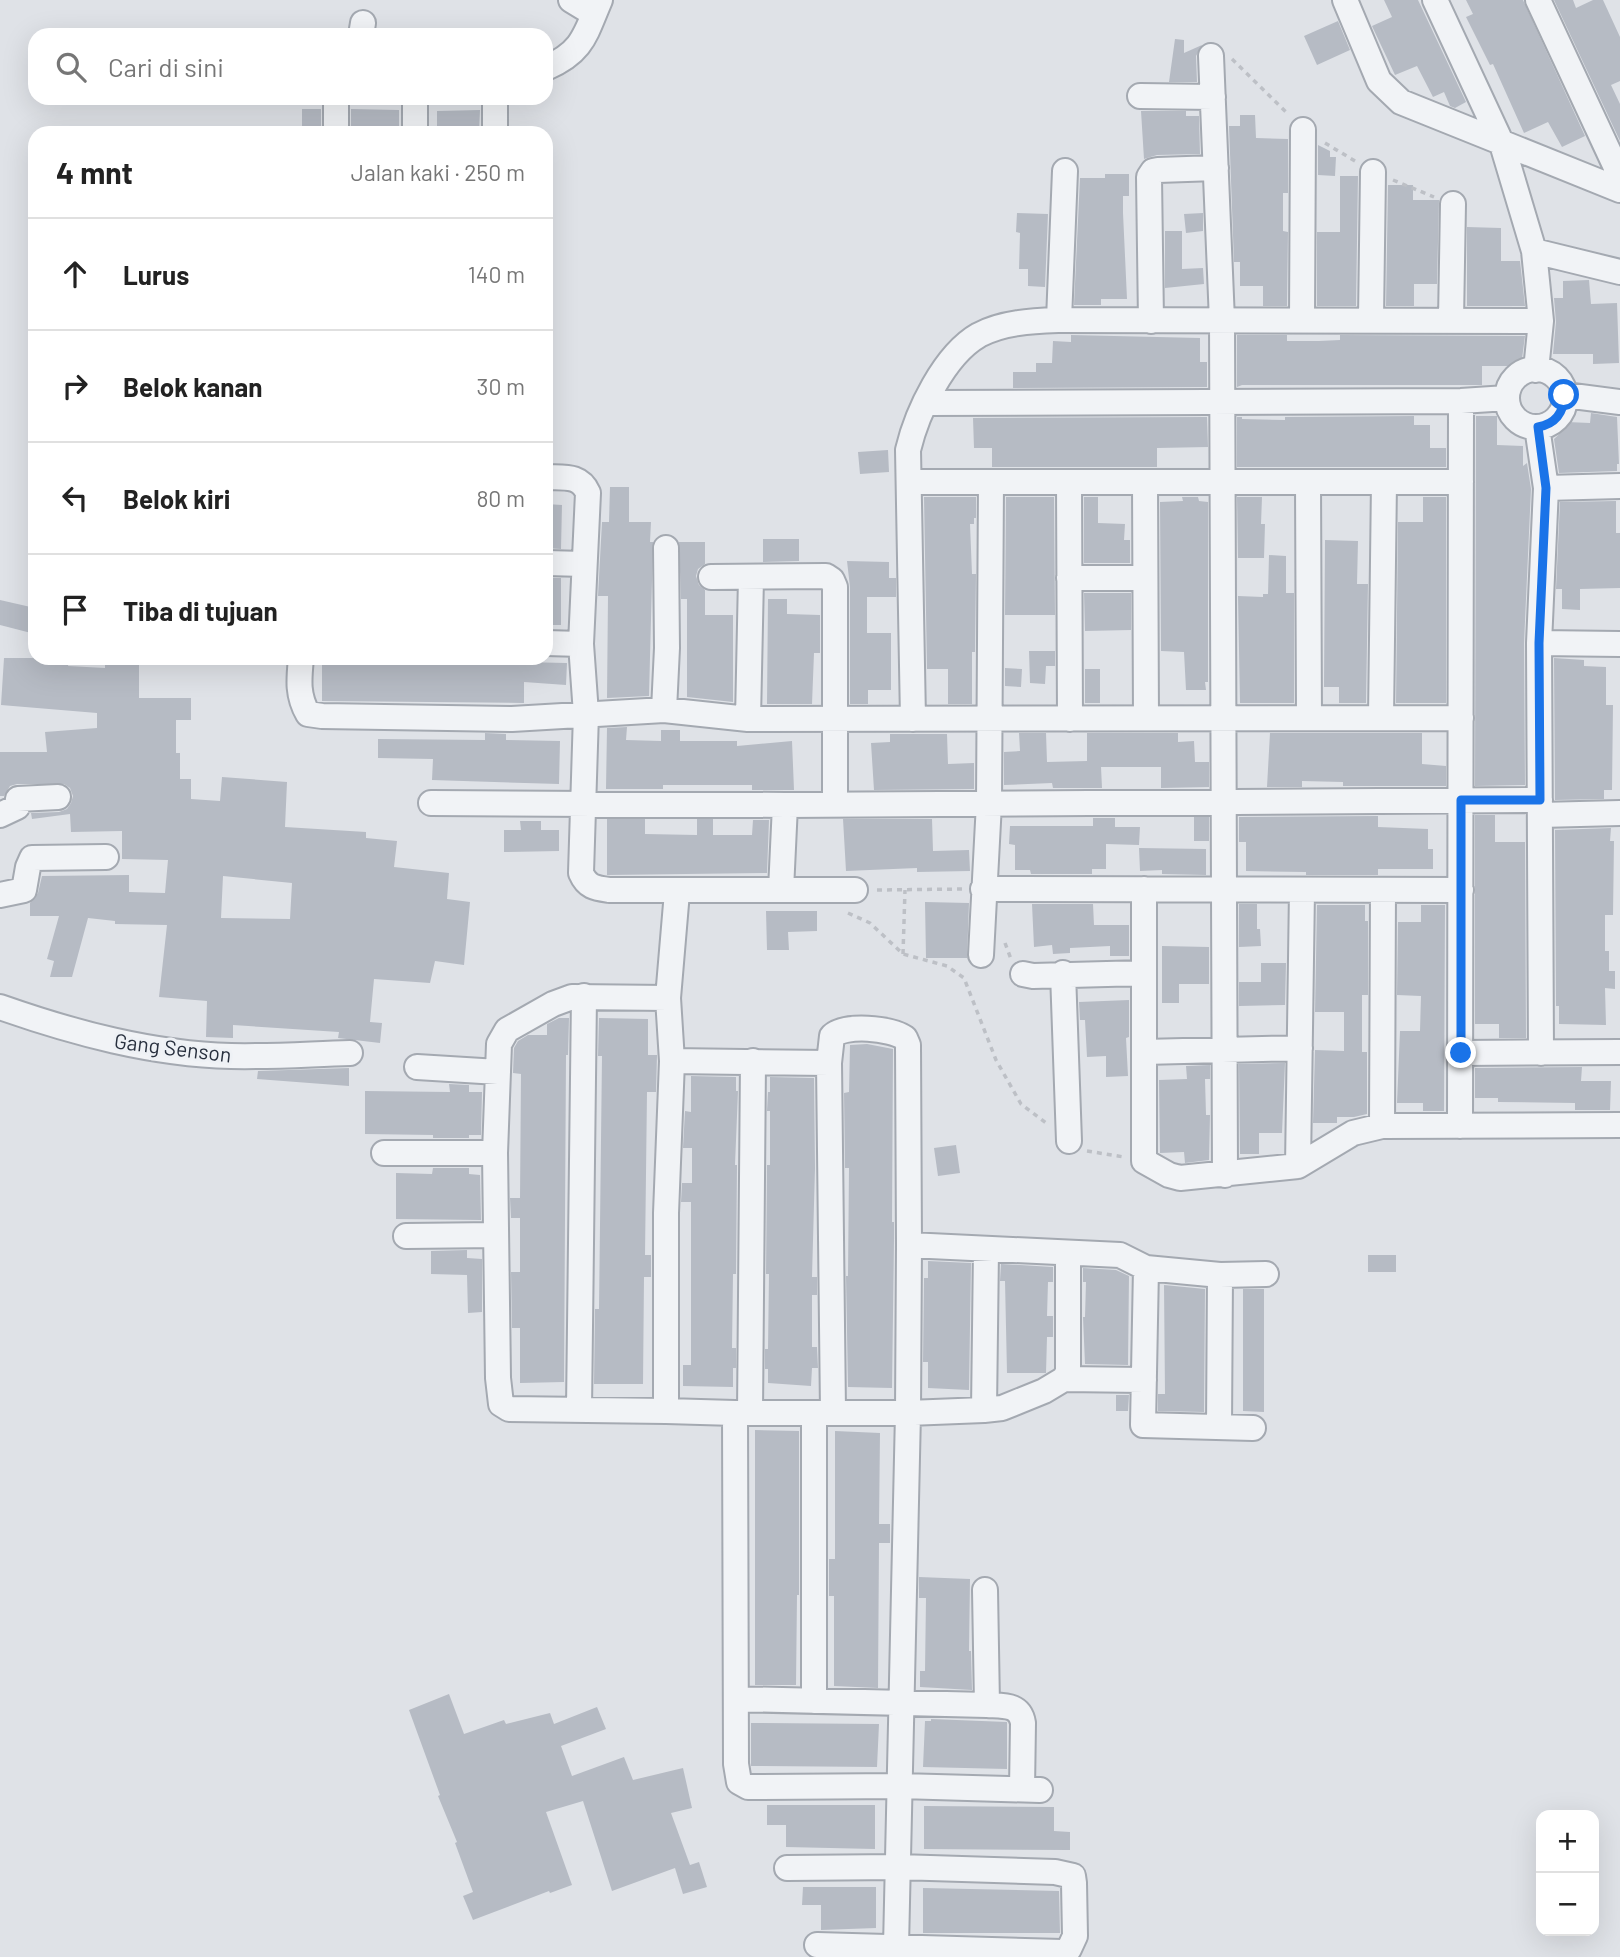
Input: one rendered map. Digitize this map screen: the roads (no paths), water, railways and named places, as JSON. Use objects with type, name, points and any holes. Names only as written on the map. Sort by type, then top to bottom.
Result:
[{"type":"street","points":[[553,64],[575,51],[597,7],[571,0]]},
{"type":"street","points":[[1323,0],[1336,0]]},
{"type":"street","points":[[1345,0],[1378,81],[1402,102],[1506,155],[1620,190]]},
{"type":"street","points":[[1435,0],[1506,155],[1534,251],[1541,321],[1536,370]]},
{"type":"street","points":[[1538,0],[1620,176]]},
{"type":"street","points":[[1210,56],[1222,321],[1225,1175]]},
{"type":"street","points":[[1140,96],[1213,97]]},
{"type":"street","points":[[335,105],[335,126]]},
{"type":"street","points":[[415,105],[415,126]]},
{"type":"street","points":[[495,105],[495,126]]},
{"type":"street","points":[[1302,320],[1303,130]]},
{"type":"street","points":[[1151,321],[1149,177],[1157,170],[1216,168]]},
{"type":"street","points":[[1059,320],[1065,171]]},
{"type":"street","points":[[1371,319],[1373,172]]},
{"type":"street","points":[[1451,320],[1453,204]]},
{"type":"street","points":[[1534,251],[1620,272]]},
{"type":"street","points":[[914,719],[908,450],[913,428],[925,403],[961,348],[980,335],[1026,321],[1059,320],[1541,321]]},
{"type":"street","points":[[1536,370],[1555,377],[1564,395],[1564,403],[1558,417],[1552,423],[1538,427],[1516,419],[1507,398],[1516,378],[1522,373],[1536,370]]},
{"type":"street","points":[[1564,395],[1620,402]]},
{"type":"street","points":[[925,403],[1461,401],[1507,398]]},
{"type":"street","points":[[1460,1126],[1461,401]]},
{"type":"street","points":[[1538,427],[1546,488],[1539,643],[1541,1052]]},
{"type":"street","points":[[553,477],[576,478],[588,493],[581,644],[586,714],[581,873],[585,881],[592,887],[609,890],[855,890]]},
{"type":"street","points":[[909,482],[1461,482]]},
{"type":"street","points":[[981,955],[989,803],[990,482]]},
{"type":"street","points":[[1069,482],[1070,719]]},
{"type":"street","points":[[1145,482],[1146,718]]},
{"type":"street","points":[[1308,482],[1309,718]]},
{"type":"street","points":[[1381,718],[1384,482]]},
{"type":"street","points":[[1546,488],[1620,486]]},
{"type":"street","points":[[664,710],[666,548]]},
{"type":"street","points":[[553,563],[583,564]]},
{"type":"street","points":[[711,577],[826,576],[832,580],[835,587],[835,804]]},
{"type":"street","points":[[748,719],[751,577]]},
{"type":"street","points":[[1069,578],[1145,578]]},
{"type":"street","points":[[553,643],[581,644]]},
{"type":"street","points":[[1539,643],[1620,643]]},
{"type":"street","points":[[301,665],[299,688],[302,704],[308,714],[322,716],[512,719],[664,710],[748,719],[1461,718]]},
{"type":"street","points":[[0,815],[17,807],[18,799],[58,797]]},
{"type":"street","points":[[431,803],[785,805],[1461,800],[1620,813]]},
{"type":"street","points":[[781,890],[785,805]]},
{"type":"street","points":[[0,895],[24,890],[32,858],[106,858]]},
{"type":"street","points":[[983,889],[1461,890]]},
{"type":"street","points":[[1144,889],[1144,1161],[1174,1177],[1225,1175],[1298,1166],[1353,1133],[1382,1126],[1620,1125]]},
{"type":"street","points":[[1298,1166],[1302,890]]},
{"type":"street","points":[[1382,1126],[1383,890]]},
{"type":"street","points":[[666,1411],[666,1213],[672,1061],[667,998],[677,892]]},
{"type":"street","points":[[1063,973],[1069,1141]]},
{"type":"street","points":[[1023,974],[1144,973]]},
{"type":"street","points":[[579,1409],[584,996]]},
{"type":"street","points":[[667,998],[572,997],[553,1004],[507,1030],[502,1036],[499,1044],[495,1153],[498,1378],[501,1404],[509,1409],[742,1413],[908,1413],[1002,1408],[1044,1391],[1064,1379],[1068,1372],[1068,1253]]},
{"type":"street","name":"Gang Senson","points":[[0,1007],[52,1025],[164,1050],[231,1056],[350,1053]]},
{"type":"street","points":[[814,1701],[823,1412],[829,1063],[832,1036],[846,1029],[890,1031],[905,1038],[908,1045],[908,1413],[896,1947]]},
{"type":"street","points":[[1144,1052],[1300,1048]]},
{"type":"street","points":[[1461,1053],[1620,1052]]},
{"type":"street","points":[[672,1061],[829,1063]]},
{"type":"street","points":[[736,1699],[902,1702],[1016,1708],[1021,1713],[1031,1789],[742,1785],[736,1774],[736,1699],[742,1413],[753,1061]]},
{"type":"street","points":[[417,1067],[498,1072]]},
{"type":"street","points":[[384,1153],[495,1153]]},
{"type":"street","points":[[407,1236],[496,1235]]},
{"type":"street","points":[[909,1245],[1121,1255],[1146,1268],[1220,1275],[1266,1274]]},
{"type":"street","points":[[984,1410],[986,1249]]},
{"type":"street","points":[[1146,1268],[1143,1426],[1253,1428]]},
{"type":"street","points":[[1219,1427],[1220,1275]]},
{"type":"street","points":[[1064,1379],[1144,1380]]},
{"type":"street","points":[[985,1590],[987,1705]]},
{"type":"street","points":[[788,1868],[898,1867],[1073,1876],[1075,1936],[1069,1949],[1062,1952],[817,1945]]}]
